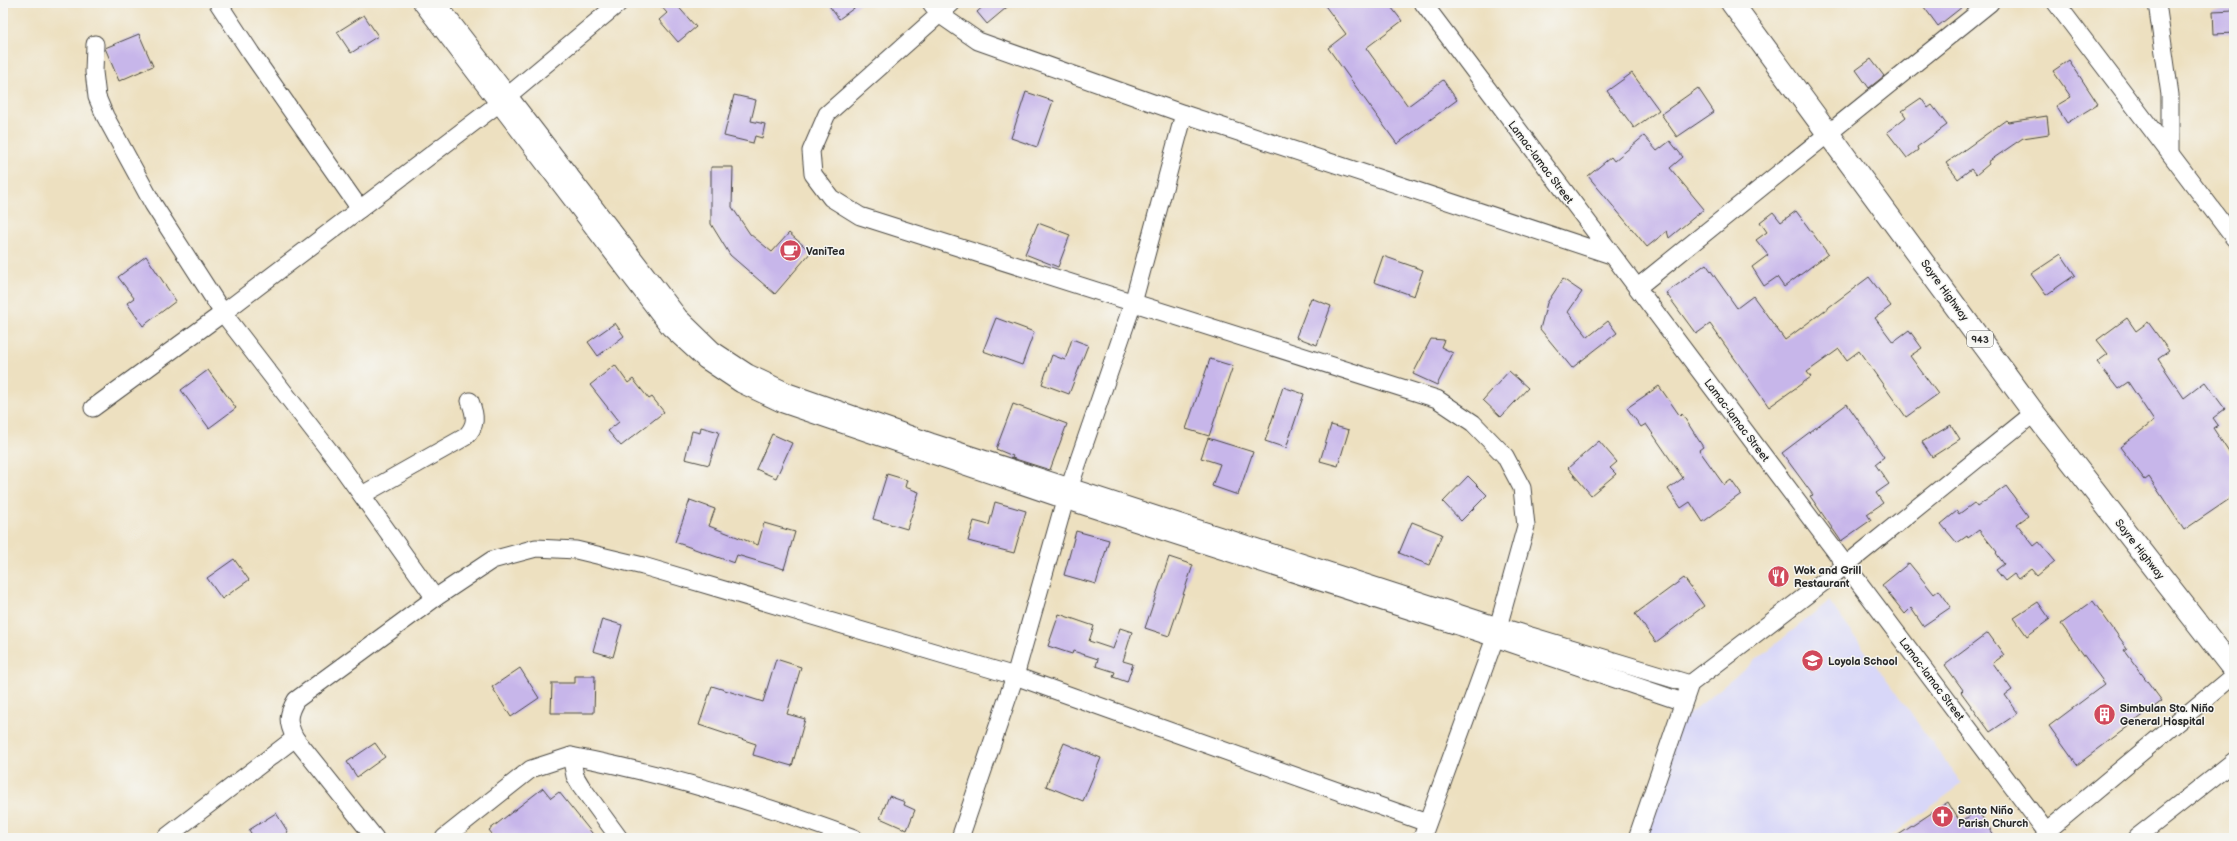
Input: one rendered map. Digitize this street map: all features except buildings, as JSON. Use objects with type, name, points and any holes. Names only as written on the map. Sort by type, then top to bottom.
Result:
[{"type":"highway","name":"Sayre Highway","points":[[1732,3],[1830,132],[2034,413],[2234,670]]},
{"type":"street","points":[[218,3],[251,53],[360,209]]},
{"type":"street","points":[[422,3],[502,100],[650,292],[670,328],[705,360],[741,384],[783,404],[834,415],[932,442],[1067,493],[1497,632],[1683,702]]},
{"type":"street","points":[[437,3],[502,100]]},
{"type":"street","points":[[93,408],[223,313],[502,100],[619,3]]},
{"type":"street","points":[[375,838],[295,738],[288,725],[289,713],[296,700],[435,598],[492,560],[536,548],[576,550],[643,566],[1015,676],[1424,831],[1497,632],[1526,526],[1522,488],[1505,456],[1473,423],[1437,399],[860,216],[831,198],[813,174],[811,151],[827,114],[935,8],[952,3]]},
{"type":"street","name":"Lamac-lamac Street","points":[[1423,3],[1611,255],[1638,286],[2047,836]]},
{"type":"street","points":[[1638,286],[1990,3]]},
{"type":"street","points":[[2056,3],[2234,238]]},
{"type":"street","points":[[2157,3],[2170,95],[2170,153]]},
{"type":"street","points":[[935,8],[978,41],[1184,114],[1611,255]]},
{"type":"street","points":[[95,44],[94,72],[97,97],[105,116],[154,204],[223,313],[362,495],[435,598]]},
{"type":"street","points":[[960,838],[1015,676],[1067,493],[1133,302],[1184,114]]},
{"type":"street","points":[[362,495],[465,437],[472,431],[475,424],[475,414],[470,401]]},
{"type":"street","points":[[1637,838],[1690,684],[1846,565],[2034,413]]},
{"type":"street","points":[[1497,632],[1690,684]]},
{"type":"street","points":[[2047,836],[2234,675]]},
{"type":"street","points":[[165,838],[295,738]]},
{"type":"street","points":[[572,756],[575,776],[619,838]]},
{"type":"street","points":[[444,838],[531,769],[572,756],[628,767],[708,789],[854,838]]},
{"type":"street","points":[[2136,838],[2234,760]]},
{"type":"shaded area","name":"Loyola School","points":[[1829,601],[1962,784],[1888,838],[1640,838],[1679,722]]},
{"type":"place","name":"VaniTea","points":[[791,251]]},
{"type":"place","name":"Wok and Grill Restaurant","points":[[1778,576]]},
{"type":"place","name":"Loyola School","points":[[1813,661]]},
{"type":"place","name":"Simbulan Sto. Niño General Hospital","points":[[2105,714]]},
{"type":"place","name":"Santo Niño Parish Church","points":[[1942,816]]}]
